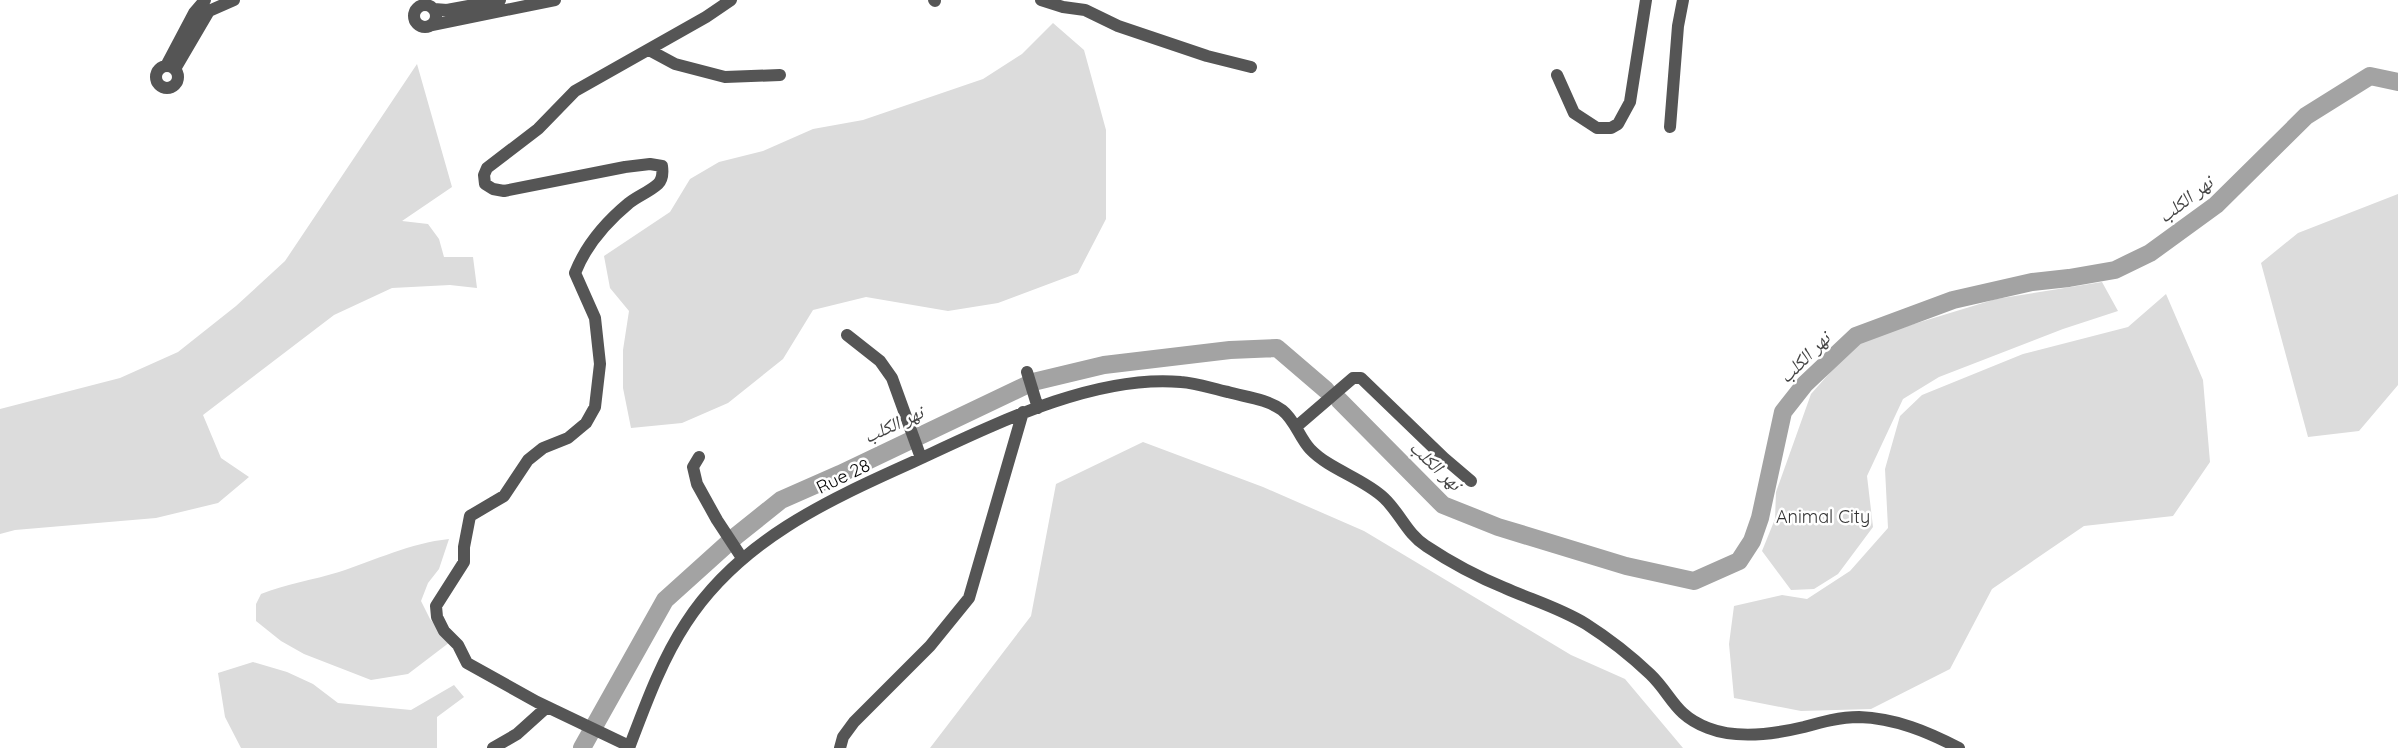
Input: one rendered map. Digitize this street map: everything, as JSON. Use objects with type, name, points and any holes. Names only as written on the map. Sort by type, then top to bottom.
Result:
[{"type":"street","points":[[205,0],[194,13],[170,68],[209,11],[234,0]]},
{"type":"street","points":[[407,0],[414,14],[415,22],[419,26],[425,27],[555,0]]},
{"type":"street","points":[[414,14],[418,7],[427,5],[447,10],[500,0]]},
{"type":"street","points":[[629,747],[547,707],[468,663],[458,645],[444,630],[437,617],[436,606],[464,562],[465,538],[470,516],[504,496],[528,460],[543,448],[568,438],[586,423],[595,407],[600,364],[595,318],[575,273],[579,262],[596,236],[630,202],[659,183],[664,175],[662,166],[650,164],[625,167],[504,191],[488,187],[484,180],[484,175],[494,161],[538,129],[575,91],[649,50],[731,0]]},
{"type":"street","points":[[1041,0],[1062,7],[1085,10],[1118,26],[1206,56],[1251,67]]},
{"type":"street","points":[[1557,75],[1574,114],[1598,128],[1611,128],[1618,124],[1630,102],[1646,0]]},
{"type":"street","points":[[1670,126],[1678,26],[1682,0]]},
{"type":"street","points":[[427,5],[436,17],[432,25]]},
{"type":"street","points":[[649,50],[676,64],[725,78],[780,75]]},
{"type":"street","points":[[847,335],[880,362],[892,378],[922,458]]},
{"type":"street","points":[[1027,372],[1038,406]]},
{"type":"street","points":[[1296,427],[1353,378],[1360,378],[1444,458],[1471,481]]},
{"type":"street","name":"Rue 28","points":[[629,747],[671,649],[684,626],[739,554],[814,510],[922,458],[1038,406],[1106,388],[1142,382],[1180,382],[1266,402],[1284,412],[1314,452],[1381,495],[1410,531],[1425,546],[1487,580],[1542,601],[1586,624],[1651,675],[1679,712],[1708,728],[1734,733],[1761,733],[1799,728],[1827,720],[1856,717],[1893,722],[1920,730],[1959,748]]},
{"type":"street","points":[[840,748],[843,736],[854,722],[930,646],[969,598],[1023,412]]},
{"type":"street","points":[[699,457],[693,467],[694,475],[717,520],[739,554]]},
{"type":"street","points":[[493,748],[516,734],[547,707]]},
{"type":"green space","points":[[1053,23],[1084,50],[1106,130],[1106,219],[1078,273],[998,303],[948,311],[866,297],[813,310],[783,359],[728,403],[682,423],[631,428],[623,388],[623,350],[629,311],[610,288],[604,256],[670,212],[690,179],[719,162],[763,151],[813,129],[863,120],[983,79],[1022,54]]},
{"type":"green space","points":[[417,64],[452,187],[402,221],[428,224],[439,239],[444,257],[473,257],[477,288],[450,285],[392,288],[334,315],[203,415],[221,458],[249,477],[218,503],[156,518],[15,530],[0,534],[0,409],[120,378],[178,352],[236,306],[285,261]]},
{"type":"green space","points":[[2398,194],[2398,385],[2359,431],[2308,437],[2261,263],[2298,233]]},
{"type":"green space","name":"Animal City","points":[[2102,282],[2118,311],[2063,329],[1939,377],[1903,399],[1867,476],[1873,527],[1838,574],[1814,589],[1791,590],[1762,551],[1775,519],[1776,492],[1811,394],[1858,341],[1996,299]]},
{"type":"green space","points":[[2166,294],[2203,380],[2210,462],[2173,516],[2084,526],[1992,589],[1950,669],[1871,709],[1801,711],[1734,698],[1729,644],[1734,606],[1782,595],[1807,599],[1850,571],[1888,528],[1885,469],[1900,416],[1922,395],[2023,354],[2128,327]]},
{"type":"green space","points":[[1143,442],[1263,487],[1364,531],[1571,655],[1625,679],[1683,748],[930,748],[1031,616],[1056,484]]},
{"type":"green space","points":[[449,539],[439,569],[428,583],[421,601],[430,619],[450,642],[408,674],[371,680],[304,654],[281,641],[256,621],[256,604],[261,594],[280,587],[339,572],[407,548]]},
{"type":"green space","points":[[253,662],[287,672],[313,684],[338,703],[411,710],[454,685],[464,697],[437,717],[437,748],[241,748],[225,717],[218,673]]},
{"type":"waterway","name":"نهر الكلب","points":[[1339,400],[1443,505],[1498,527],[1626,566],[1694,581],[1739,561],[1752,541],[1760,518],[1783,412],[1805,384],[1856,336],[1953,300],[2032,282],[2115,270],[2150,253],[2216,205],[2306,116],[2370,76],[2398,82]]},
{"type":"waterway","name":"نهر الكلب","points":[[582,748],[665,600],[736,536],[781,500],[1033,382],[1104,365],[1230,350],[1277,348],[1326,390]]}]
